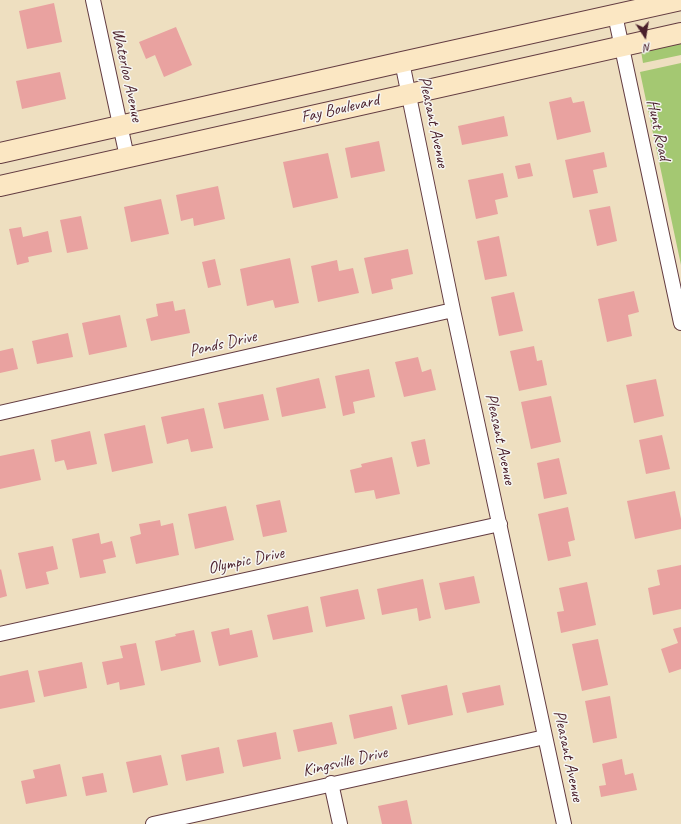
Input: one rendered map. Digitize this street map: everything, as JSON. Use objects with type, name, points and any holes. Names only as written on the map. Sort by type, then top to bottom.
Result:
[{"type":"main road","name":"Fay Boulevard","points":[[0,153],[681,0]]},
{"type":"main road","name":"Fay Boulevard","points":[[0,186],[681,33]]},
{"type":"street","name":"Waterloo Avenue","points":[[93,0],[127,157]]},
{"type":"street","name":"Hunt Road","points":[[615,15],[681,323]]},
{"type":"street","name":"Pleasant Avenue","points":[[402,62],[453,310],[564,824]]},
{"type":"street","name":"Ponds Drive","points":[[0,413],[453,310]]},
{"type":"street","name":"Olympic Drive","points":[[0,634],[500,524]]},
{"type":"street","name":"Kingsville Drive","points":[[153,824],[331,783],[544,737]]},
{"type":"street","points":[[331,783],[340,824]]},
{"type":"green space","points":[[681,42],[681,55],[643,63],[641,51]]},
{"type":"green space","points":[[681,63],[681,265],[640,72]]},
{"type":"building","points":[[54,3],[62,42],[27,49],[19,11]]},
{"type":"building","points":[[176,27],[192,65],[164,77],[155,55],[146,59],[139,42]]},
{"type":"building","points":[[60,72],[66,99],[22,109],[16,81]]},
{"type":"building","points":[[571,97],[573,103],[584,101],[591,132],[557,140],[549,102]]},
{"type":"building","points":[[504,116],[508,136],[462,145],[458,126]]},
{"type":"building","points":[[379,141],[385,171],[351,178],[345,148]]},
{"type":"building","points":[[604,152],[607,167],[593,170],[598,193],[573,198],[565,160]]},
{"type":"building","points":[[328,153],[338,198],[293,208],[283,162]]},
{"type":"building","points":[[530,163],[533,176],[518,179],[515,166]]},
{"type":"building","points":[[503,173],[508,197],[495,200],[498,214],[476,219],[468,180]]},
{"type":"building","points":[[218,186],[225,219],[194,226],[193,218],[181,221],[176,195]]},
{"type":"building","points":[[161,199],[169,234],[131,242],[124,207]]},
{"type":"building","points":[[610,206],[617,241],[597,246],[589,210]]},
{"type":"building","points":[[81,216],[88,249],[67,253],[60,220]]},
{"type":"building","points":[[21,227],[23,237],[48,231],[52,252],[28,257],[29,262],[17,265],[9,229]]},
{"type":"building","points":[[499,236],[507,276],[485,280],[477,241]]},
{"type":"building","points":[[408,249],[413,274],[391,279],[393,289],[372,294],[364,258]]},
{"type":"building","points":[[290,258],[299,303],[275,308],[273,300],[247,306],[240,269]]},
{"type":"building","points":[[215,259],[221,285],[208,288],[202,262]]},
{"type":"building","points":[[337,260],[339,271],[353,268],[359,293],[318,302],[311,266]]},
{"type":"building","points":[[634,291],[639,312],[628,315],[632,336],[607,342],[598,299]]},
{"type":"building","points":[[514,292],[523,331],[499,336],[491,297]]},
{"type":"building","points":[[173,301],[175,311],[185,309],[190,333],[151,341],[146,319],[158,316],[156,304]]},
{"type":"building","points":[[120,315],[127,347],[89,355],[82,323]]},
{"type":"building","points":[[68,333],[73,357],[37,364],[32,341]]},
{"type":"building","points":[[534,346],[537,361],[542,360],[547,385],[519,391],[510,351]]},
{"type":"building","points":[[13,348],[18,369],[0,373],[0,351]]},
{"type":"building","points":[[418,357],[422,372],[431,369],[436,390],[404,397],[395,362]]},
{"type":"building","points":[[369,369],[375,397],[353,402],[355,413],[343,416],[335,376]]},
{"type":"building","points":[[319,378],[326,408],[282,417],[276,388]]},
{"type":"building","points":[[656,379],[664,416],[634,423],[626,385]]},
{"type":"building","points":[[263,394],[269,420],[224,429],[218,403]]},
{"type":"building","points":[[551,396],[561,442],[531,449],[521,402]]},
{"type":"building","points":[[204,408],[213,448],[191,452],[188,439],[167,444],[161,417]]},
{"type":"building","points":[[145,425],[153,463],[112,472],[104,434]]},
{"type":"building","points":[[90,431],[97,464],[67,470],[64,460],[55,462],[51,440]]},
{"type":"building","points":[[662,435],[670,469],[646,474],[639,440]]},
{"type":"building","points":[[425,439],[430,464],[417,467],[411,442]]},
{"type":"building","points":[[34,449],[41,480],[0,489],[0,456]]},
{"type":"building","points":[[392,457],[400,494],[376,499],[374,490],[355,493],[350,470],[362,467],[361,464]]},
{"type":"building","points":[[559,458],[567,494],[544,499],[537,463]]},
{"type":"building","points":[[675,491],[681,519],[681,529],[635,539],[627,501]]},
{"type":"building","points":[[280,500],[287,532],[263,537],[256,505]]},
{"type":"building","points":[[226,506],[234,540],[195,549],[188,514]]},
{"type":"building","points":[[568,507],[575,540],[568,542],[571,556],[548,561],[538,514]]},
{"type":"building","points":[[160,520],[161,526],[173,523],[179,555],[136,564],[130,537],[141,534],[139,524]]},
{"type":"building","points":[[99,533],[101,544],[112,541],[116,557],[103,560],[106,573],[80,578],[72,539]]},
{"type":"building","points":[[53,546],[58,569],[46,572],[49,584],[26,589],[18,553]]},
{"type":"building","points":[[681,565],[681,609],[653,615],[648,588],[660,585],[657,570]]},
{"type":"building","points":[[1,569],[7,596],[0,598],[0,570]]},
{"type":"building","points":[[474,576],[480,603],[445,610],[439,583]]},
{"type":"building","points":[[423,579],[431,618],[419,621],[417,608],[382,615],[377,589]]},
{"type":"building","points":[[587,582],[596,625],[561,633],[557,612],[564,611],[559,588]]},
{"type":"building","points":[[358,589],[365,619],[326,627],[320,597]]},
{"type":"building","points":[[308,606],[313,632],[273,640],[267,615]]},
{"type":"building","points":[[681,627],[681,669],[669,673],[661,649],[678,643],[673,629]]},
{"type":"building","points":[[229,628],[230,635],[252,630],[258,657],[219,666],[211,632]]},
{"type":"building","points":[[194,630],[201,662],[161,671],[155,641],[176,636],[175,634]]},
{"type":"building","points":[[598,639],[608,685],[582,691],[572,644]]},
{"type":"building","points":[[136,643],[145,685],[120,690],[119,682],[107,685],[102,662],[123,658],[120,646]]},
{"type":"building","points":[[82,662],[87,688],[44,697],[38,671]]},
{"type":"building","points":[[28,670],[35,702],[0,709],[0,676]]},
{"type":"building","points":[[447,685],[453,715],[408,725],[401,695]]},
{"type":"building","points":[[500,685],[504,705],[467,713],[462,693]]},
{"type":"building","points":[[610,696],[617,738],[593,743],[585,701]]},
{"type":"building","points":[[392,706],[397,729],[354,739],[349,715]]},
{"type":"building","points":[[332,722],[337,744],[298,752],[293,730]]},
{"type":"building","points":[[276,732],[281,759],[243,767],[237,740]]},
{"type":"building","points":[[219,747],[224,773],[186,781],[181,755]]},
{"type":"building","points":[[161,755],[168,785],[133,793],[126,762]]},
{"type":"building","points":[[622,759],[625,775],[633,773],[637,790],[601,797],[599,786],[606,785],[602,764]]},
{"type":"building","points":[[60,764],[67,796],[26,804],[21,781],[35,778],[33,770]]},
{"type":"building","points":[[103,773],[107,792],[86,796],[82,777]]},
{"type":"building","points":[[407,800],[412,824],[382,824],[378,806]]}]
